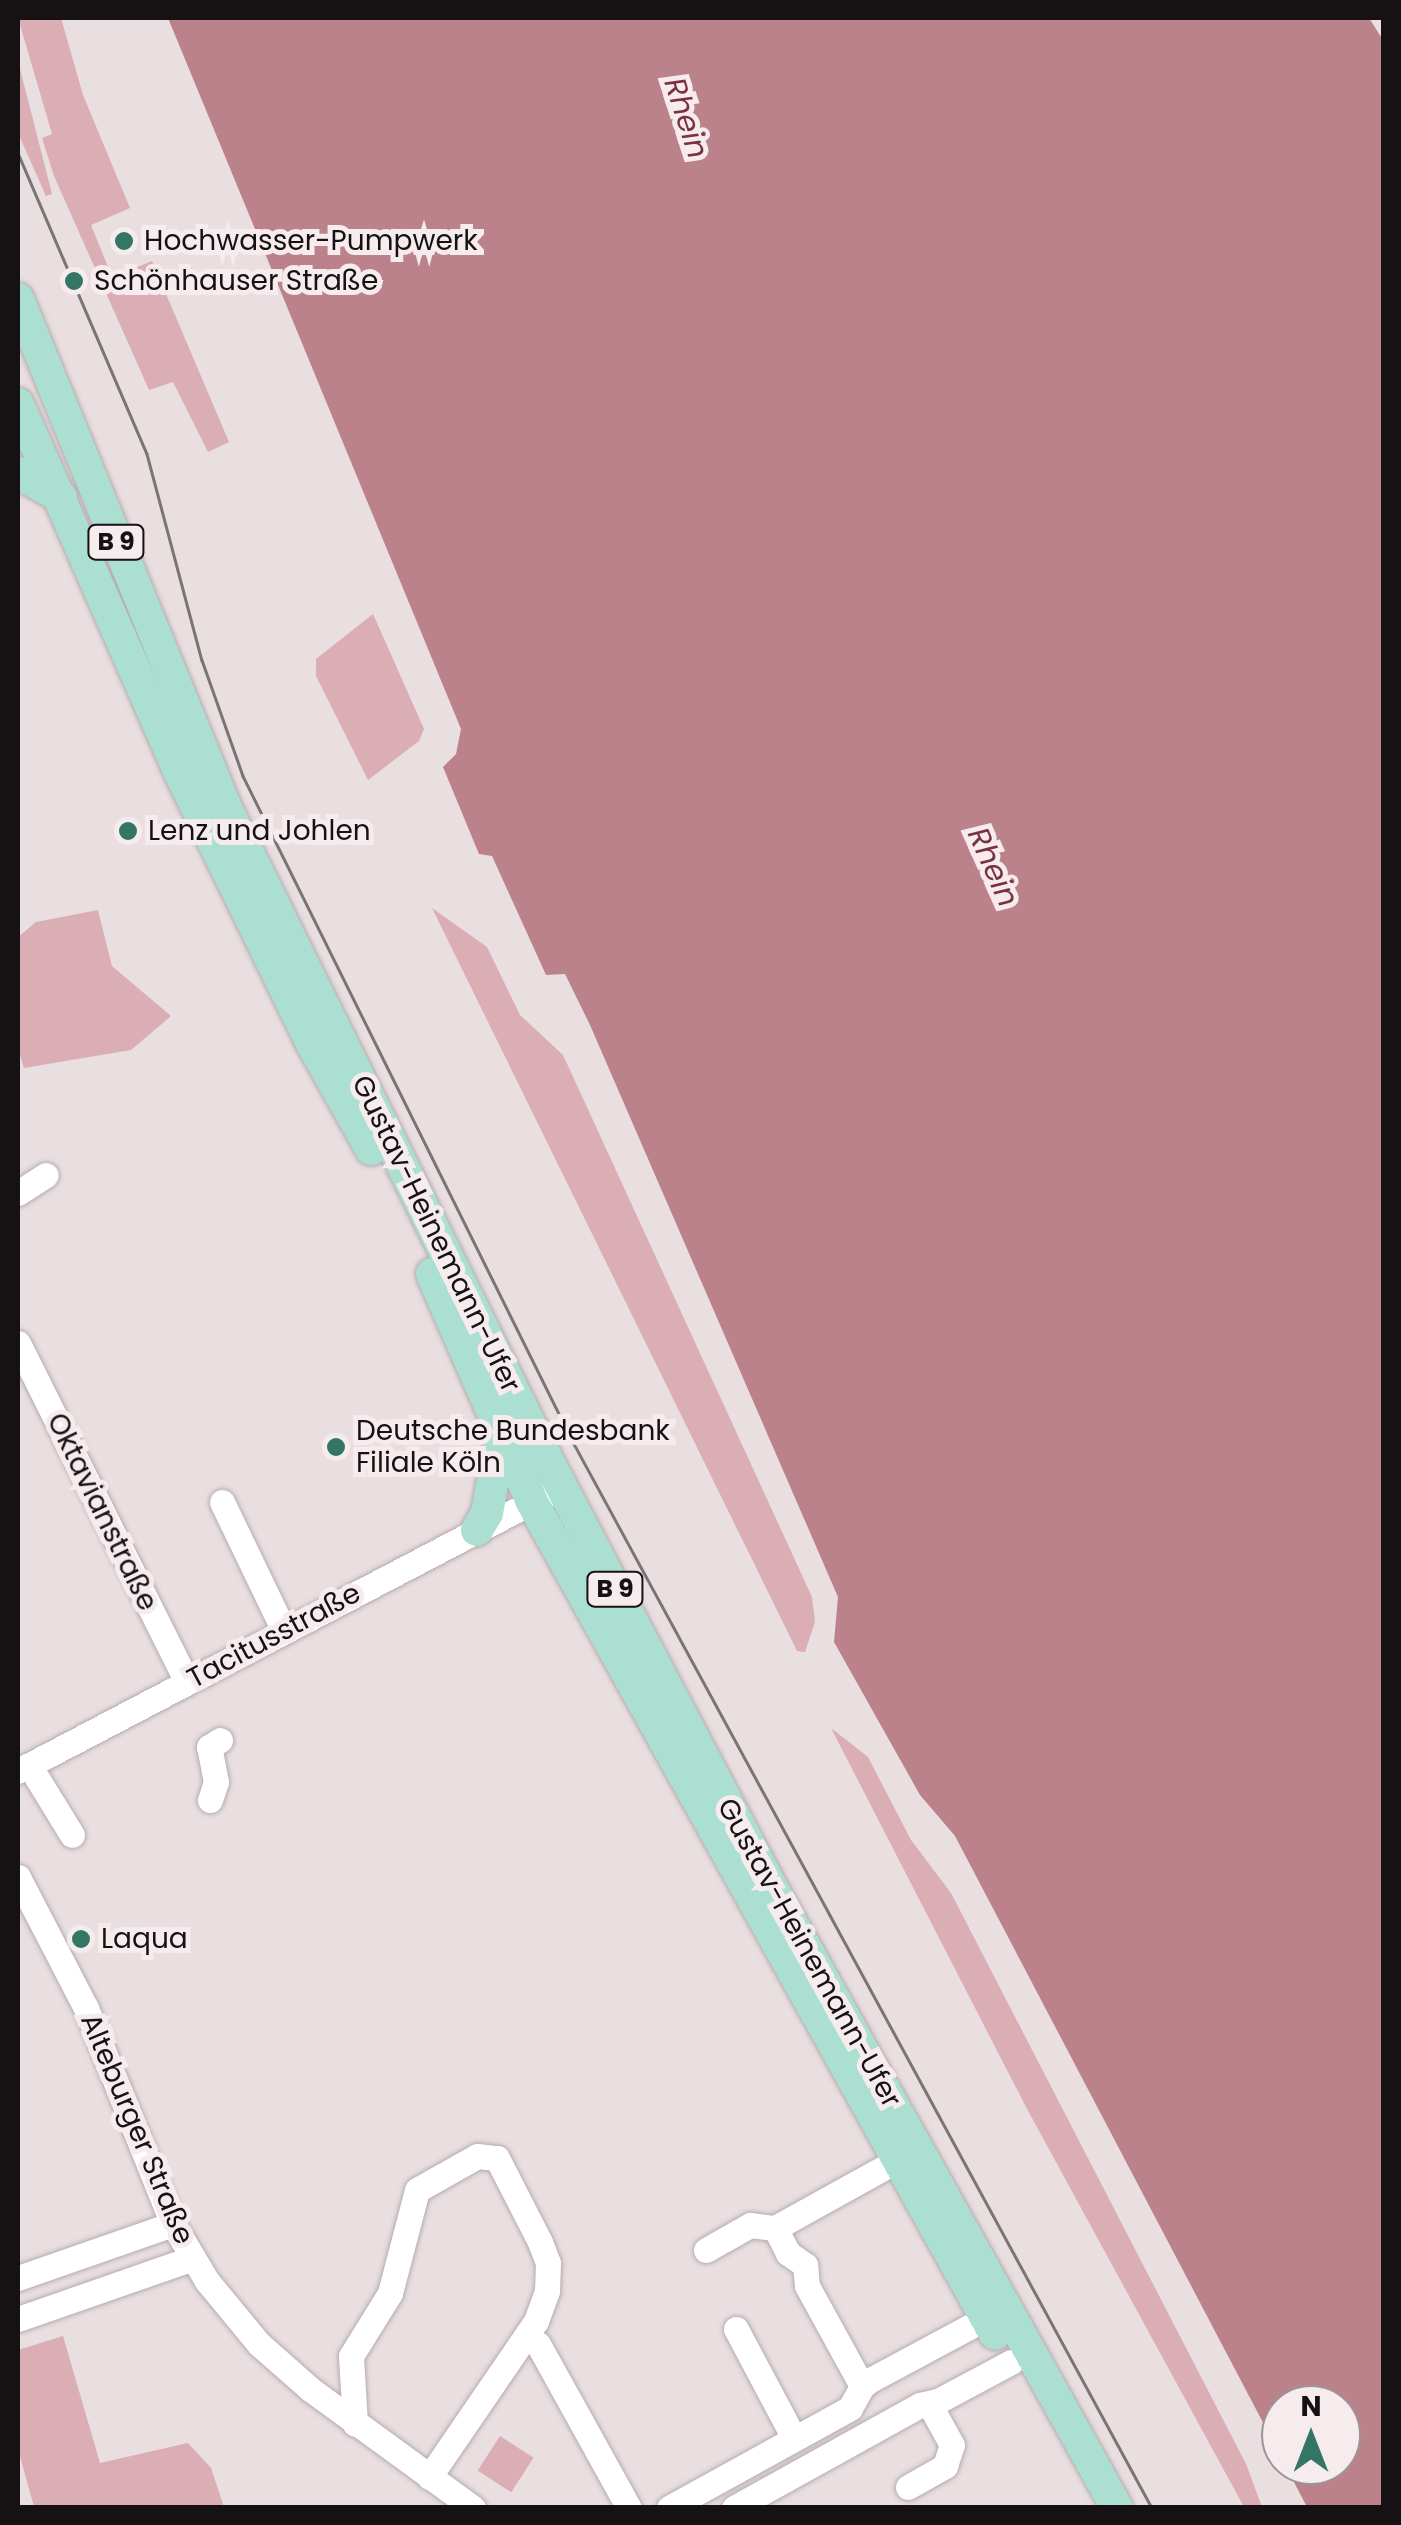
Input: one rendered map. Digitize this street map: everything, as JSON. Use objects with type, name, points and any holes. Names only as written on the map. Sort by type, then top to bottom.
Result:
[{"type":"main road","name":"Gustav-Heinemann-Ufer","points":[[18,299],[226,808],[546,1494],[896,2161],[1092,2508]]},
{"type":"main road","name":"Gustav-Heinemann-Ufer","points":[[20,418],[61,497],[170,753],[311,1042],[370,1146],[435,1279],[501,1435],[546,1494],[764,1875],[1117,2508]]},
{"type":"main road","points":[[18,474],[61,497]]},
{"type":"main road","points":[[477,1530],[487,1513],[501,1435]]},
{"type":"street","points":[[20,418],[61,405]]},
{"type":"street","points":[[18,1193],[46,1175]]},
{"type":"street","name":"Oktavianstraße","points":[[18,1342],[186,1682]]},
{"type":"street","name":"Tacitusstraße","points":[[23,1768],[546,1494]]},
{"type":"street","points":[[222,1502],[283,1629]]},
{"type":"street","points":[[210,1800],[216,1782],[209,1746],[220,1740]]},
{"type":"street","points":[[23,1768],[72,1835]]},
{"type":"street","name":"Alteburger Straße","points":[[18,1877],[86,2008],[131,2110],[172,2224],[193,2258],[260,2344],[310,2389],[473,2508]]},
{"type":"street","points":[[355,2424],[351,2356],[390,2293],[417,2190],[477,2156],[497,2158],[544,2253],[546,2291],[536,2321],[428,2477]]},
{"type":"street","points":[[706,2250],[750,2226],[775,2228],[896,2161]]},
{"type":"street","points":[[18,2278],[172,2224]]},
{"type":"street","points":[[775,2228],[788,2252],[804,2265],[806,2286],[862,2386]]},
{"type":"street","points":[[18,2320],[193,2258]]},
{"type":"street","points":[[668,2508],[850,2408],[862,2386],[986,2318]]},
{"type":"street","points":[[736,2329],[794,2438]]},
{"type":"street","points":[[538,2344],[629,2508]]},
{"type":"street","points":[[734,2508],[920,2405],[938,2401],[1011,2362]]},
{"type":"street","points":[[908,2487],[946,2466],[952,2445],[934,2412]]},
{"type":"shaded area","points":[[18,18],[61,18],[83,95],[130,208],[91,225],[112,277],[152,261],[229,442],[208,452],[173,382],[149,390],[54,176],[42,138],[52,134]]},
{"type":"shaded area","points":[[18,61],[52,194],[46,196],[18,133]]},
{"type":"shaded area","points":[[373,614],[424,729],[419,741],[368,780],[316,676],[316,659]]},
{"type":"shaded area","points":[[432,908],[487,947],[520,1015],[563,1055],[812,1597],[815,1622],[805,1652],[797,1651]]},
{"type":"shaded area","points":[[98,910],[112,966],[171,1016],[131,1050],[24,1068],[18,1048],[18,937],[36,922]]},
{"type":"shaded area","points":[[831,1728],[868,1757],[911,1840],[951,1893],[1246,2464],[1262,2507],[1244,2507],[1026,2107]]},
{"type":"shaded area","points":[[63,2336],[100,2463],[188,2443],[211,2468],[224,2507],[34,2507],[18,2449],[18,2350]]},
{"type":"shaded area","points":[[500,2436],[534,2458],[511,2492],[478,2470]]},
{"type":"water","name":"Rhein","points":[[168,18],[1369,18],[1383,40],[1383,2507],[1307,2507],[1295,2485],[1361,2485],[1361,2385],[1261,2385],[1261,2419],[955,1836],[920,1795],[834,1642],[838,1597],[590,1025],[565,974],[546,975],[492,856],[479,854],[443,767],[456,754],[461,729]]},
{"type":"tram line","points":[[18,153],[147,454],[202,660],[243,776],[573,1442],[1152,2508]]},
{"type":"place","name":"Hochwasser-Pumpwerk","points":[[124,241]]},
{"type":"place","name":"Schönhauser Straße","points":[[74,281]]},
{"type":"place","name":"Lenz und Johlen","points":[[128,831]]},
{"type":"place","name":"Deutsche Bundesbank Filiale Köln","points":[[336,1447]]},
{"type":"place","name":"Laqua","points":[[81,1939]]}]
